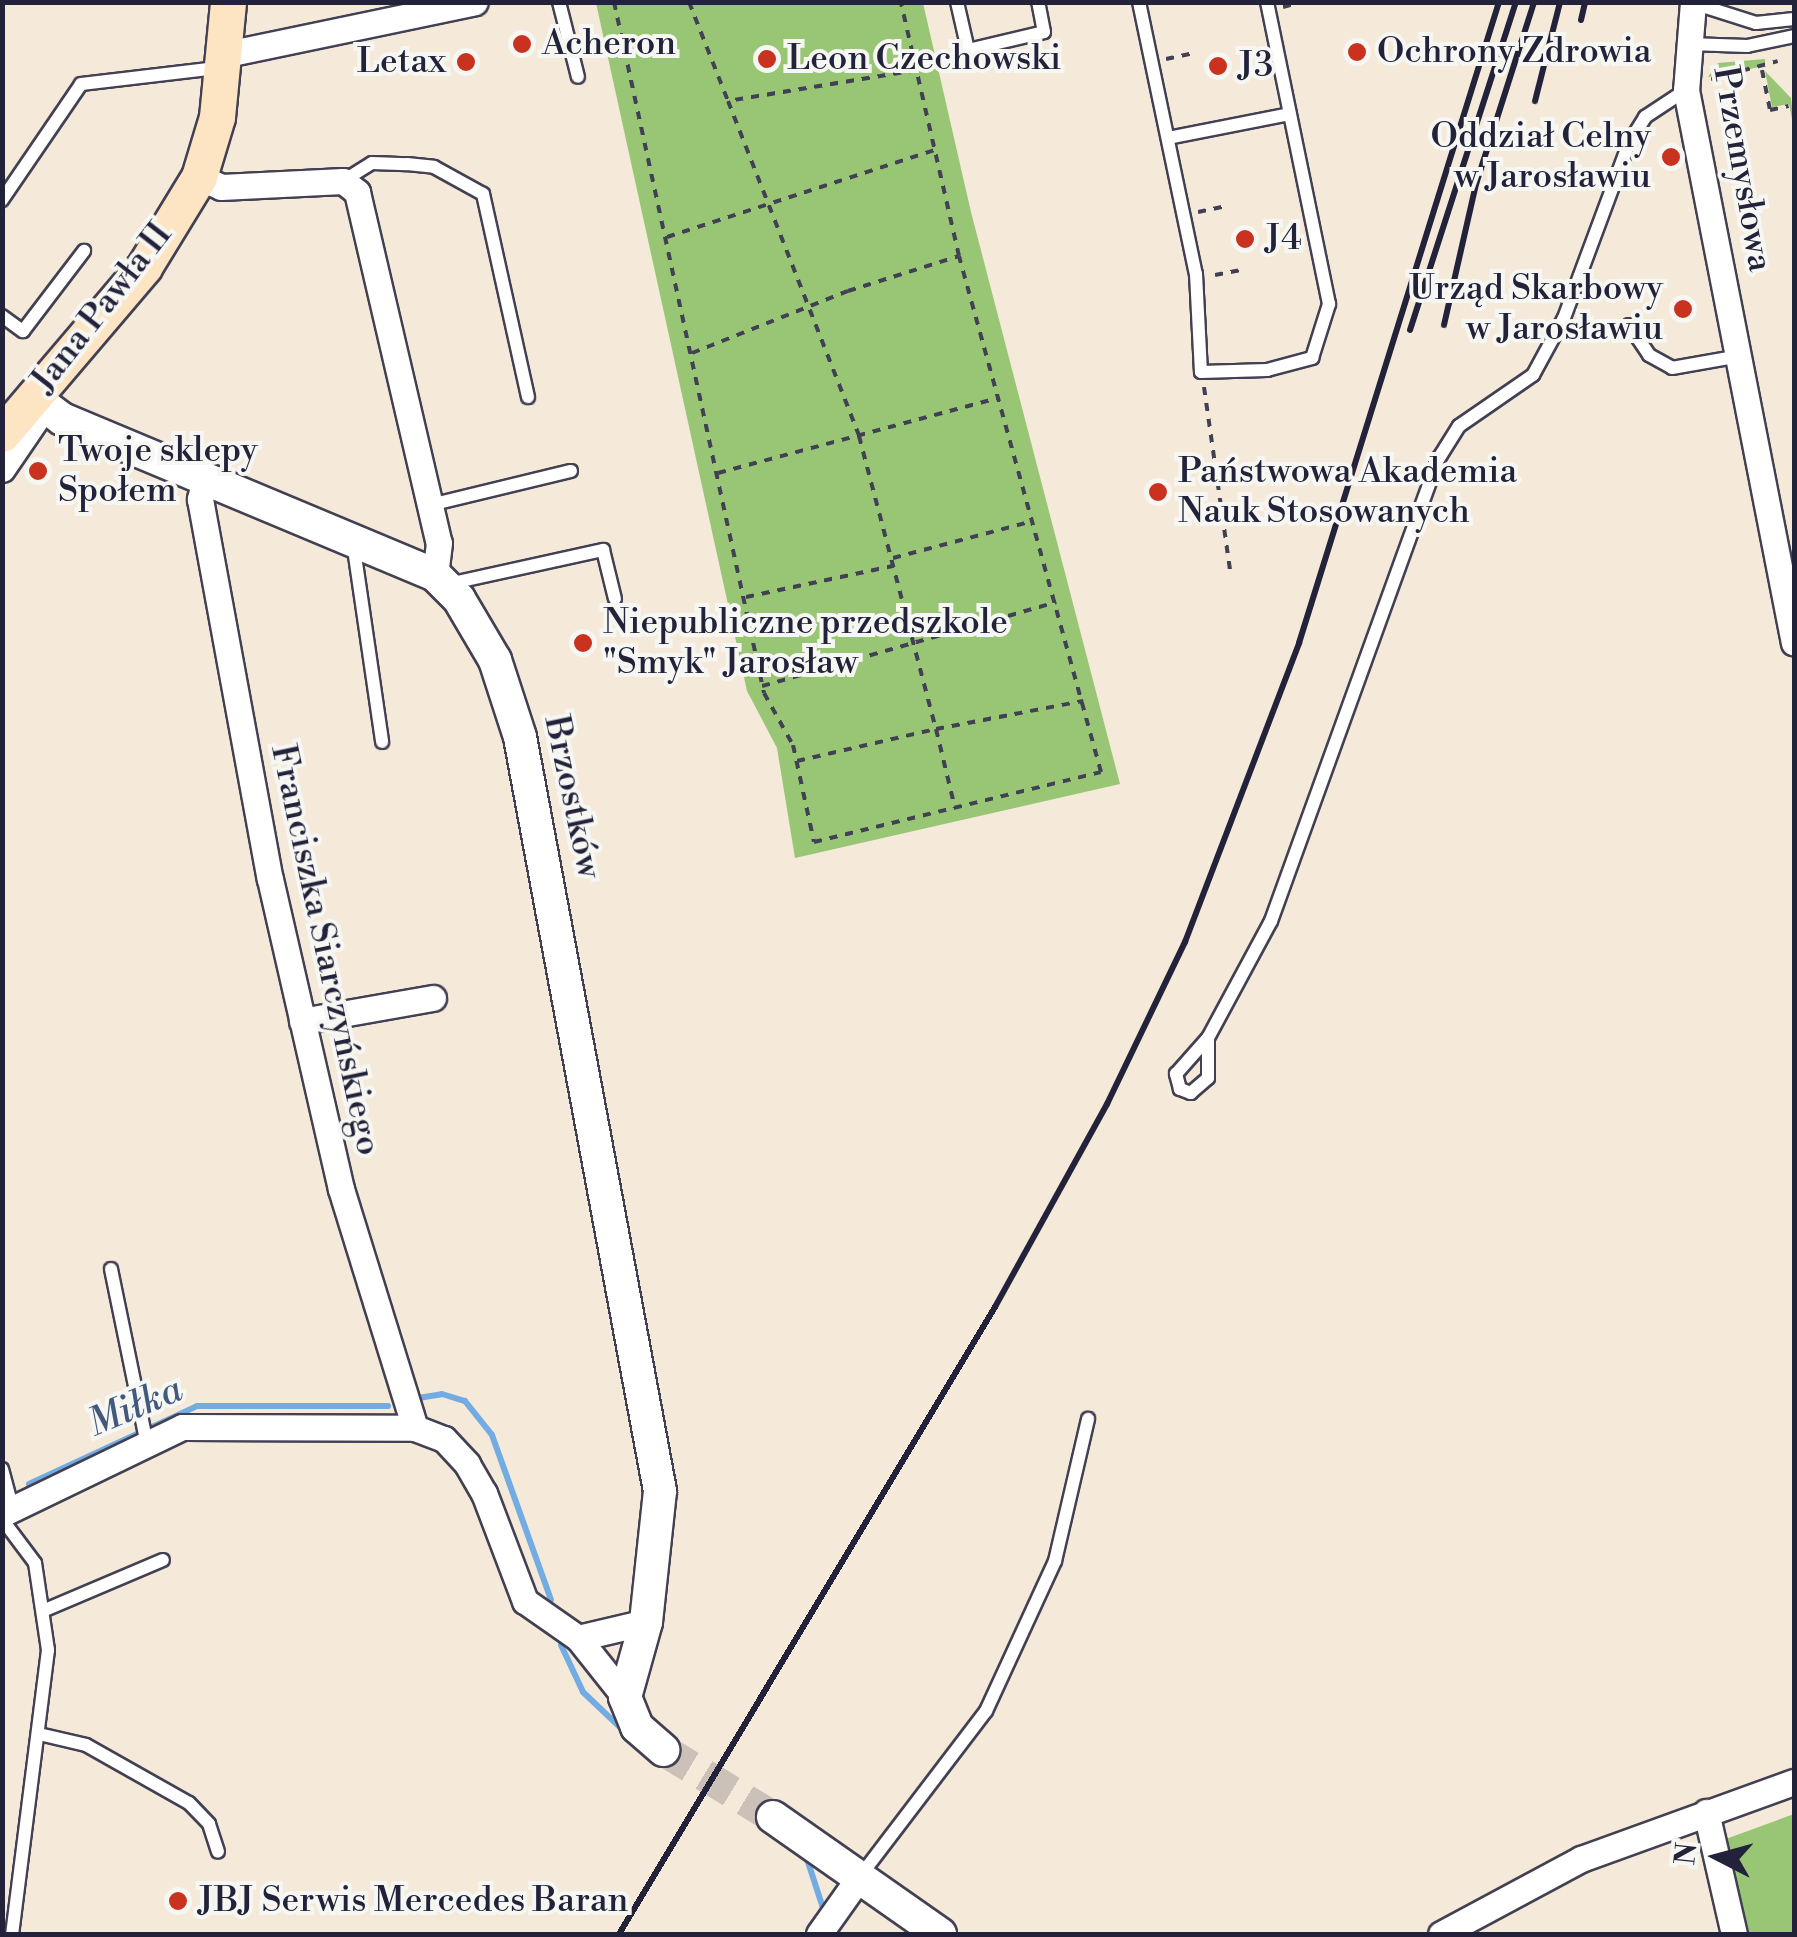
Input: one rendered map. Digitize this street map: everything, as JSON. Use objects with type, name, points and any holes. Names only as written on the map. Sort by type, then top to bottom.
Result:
[{"type":"main road","name":"Jana Pawła II","points":[[2,434],[38,403],[144,267],[198,177],[226,61],[228,2]]},
{"type":"street","points":[[226,61],[475,2]]},
{"type":"street","name":"Przemysłowa","points":[[1693,3],[1686,44],[1794,644]]},
{"type":"street","points":[[2,469],[38,403],[205,480],[352,539],[440,580],[439,543],[357,192],[343,182],[221,187],[198,177]]},
{"type":"street","name":"Franciszka Siarczyńskiego","points":[[205,480],[200,499],[302,1021],[340,1190],[415,1428]]},
{"type":"street","name":"Brzostków","points":[[440,580],[495,660],[520,737],[660,1491],[646,1622],[624,1697]]},
{"type":"street","points":[[302,1021],[433,998]]},
{"type":"street","points":[[6,1514],[146,1440],[182,1428],[415,1428],[444,1439],[467,1464],[484,1492],[525,1602],[578,1638],[624,1697],[638,1728],[663,1750]]},
{"type":"street","points":[[578,1638],[646,1622]]},
{"type":"street","points":[[1442,1934],[1581,1859],[1794,1782]]},
{"type":"street","points":[[1706,1812],[1734,1934]]},
{"type":"street","points":[[774,1818],[861,1874],[906,1924],[940,1934]]},
{"type":"street","points":[[819,1934],[861,1874]]},
{"type":"lane","points":[[559,2],[578,77]]},
{"type":"lane","points":[[957,2],[968,50],[1044,32],[1038,2]]},
{"type":"lane","points":[[1139,2],[1196,279],[1202,372],[1267,370],[1312,358],[1329,304],[1267,2]]},
{"type":"lane","points":[[1693,3],[1756,23],[1794,19]]},
{"type":"lane","points":[[1686,44],[1746,46],[1794,36]]},
{"type":"lane","points":[[2,200],[81,84],[226,61]]},
{"type":"lane","points":[[1208,1038],[1271,920],[1439,458],[1460,426],[1533,375],[1564,318],[1629,142],[1645,118],[1695,85]]},
{"type":"lane","points":[[1168,138],[1290,114]]},
{"type":"lane","points":[[343,182],[372,163],[407,164],[434,167],[483,194],[528,397]]},
{"type":"lane","points":[[2,316],[24,331],[84,250]]},
{"type":"lane","points":[[1629,325],[1649,354],[1672,368],[1742,356]]},
{"type":"lane","points":[[430,504],[571,471]]},
{"type":"lane","points":[[352,539],[382,742]]},
{"type":"lane","points":[[440,580],[603,550],[615,598]]},
{"type":"lane","points":[[111,1270],[146,1440]]},
{"type":"lane","points":[[861,1874],[986,1711],[1055,1562],[1088,1419]]},
{"type":"lane","points":[[2,1468],[6,1514],[28,1546],[45,1610],[48,1666],[12,1934]]},
{"type":"lane","points":[[45,1610],[163,1560]]},
{"type":"lane","points":[[40,1734],[86,1746],[189,1803],[210,1824],[218,1852]]},
{"type":"path","points":[[614,2],[762,686],[797,761],[814,842],[1101,772],[959,256],[900,2]]},
{"type":"path","points":[[689,2],[859,436],[955,808]]},
{"type":"path","points":[[1151,62],[1194,52]]},
{"type":"path","points":[[1695,85],[1762,69],[1778,61]]},
{"type":"path","points":[[1762,69],[1770,110],[1788,106]]},
{"type":"path","points":[[728,101],[917,70]]},
{"type":"path","points":[[667,238],[936,150]]},
{"type":"path","points":[[1184,215],[1226,206]]},
{"type":"path","points":[[692,354],[959,256]]},
{"type":"path","points":[[1196,279],[1240,270]]},
{"type":"path","points":[[1202,372],[1231,576]]},
{"type":"path","points":[[718,473],[997,398]]},
{"type":"path","points":[[890,558],[1033,521]]},
{"type":"path","points":[[744,598],[893,566]]},
{"type":"path","points":[[762,686],[1057,602]]},
{"type":"path","points":[[797,761],[1084,701]]},
{"type":"green space","points":[[596,3],[923,3],[971,212],[1120,784],[795,858],[777,748],[747,691]]},
{"type":"green space","points":[[1765,59],[1765,66],[1708,77],[1718,63]]},
{"type":"green space","points":[[1765,71],[1791,98],[1794,129],[1789,104],[1772,107]]},
{"type":"green space","points":[[1794,1814],[1794,1934],[1746,1934],[1723,1840]]},
{"type":"waterway","name":"Miłka","points":[[412,1399],[442,1394],[465,1401],[492,1435],[551,1600]]},
{"type":"waterway","name":"Miłka","points":[[29,1484],[197,1406],[388,1406]]},
{"type":"waterway","name":"Miłka","points":[[561,1645],[583,1692],[624,1731]]},
{"type":"waterway","name":"Miłka","points":[[806,1856],[824,1911]]},
{"type":"tunnel","points":[[663,1750],[773,1817]]},
{"type":"railway","points":[[619,1934],[995,1307],[1107,1104],[1185,942],[1299,643],[1499,2]]},
{"type":"railway","points":[[1410,330],[1516,2]]},
{"type":"railway","points":[[1444,325],[1476,184],[1534,2]]},
{"type":"railway","points":[[1535,101],[1560,2]]},
{"type":"railway","points":[[1581,20],[1585,2]]},
{"type":"place","name":"Acheron","points":[[522,44]]},
{"type":"place","name":"Ochrony Zdrowia","points":[[1357,52]]},
{"type":"place","name":"Leon Czechowski","points":[[767,59]]},
{"type":"place","name":"Letax","points":[[466,62]]},
{"type":"place","name":"J3","points":[[1218,66]]},
{"type":"place","name":"Oddział Celny w Jarosławiu","points":[[1671,157]]},
{"type":"place","name":"J4","points":[[1245,239]]},
{"type":"place","name":"Urząd Skarbowy w Jarosławiu","points":[[1683,309]]},
{"type":"place","name":"Twoje sklepy Społem","points":[[38,471]]},
{"type":"place","name":"Państwowa Akademia Nauk Stosowanych","points":[[1158,492]]},
{"type":"place","name":"Niepubliczne przedszkole \"Smyk\" Jarosław","points":[[583,643]]},
{"type":"place","name":"JBJ Serwis Mercedes Baran","points":[[178,1901]]}]
